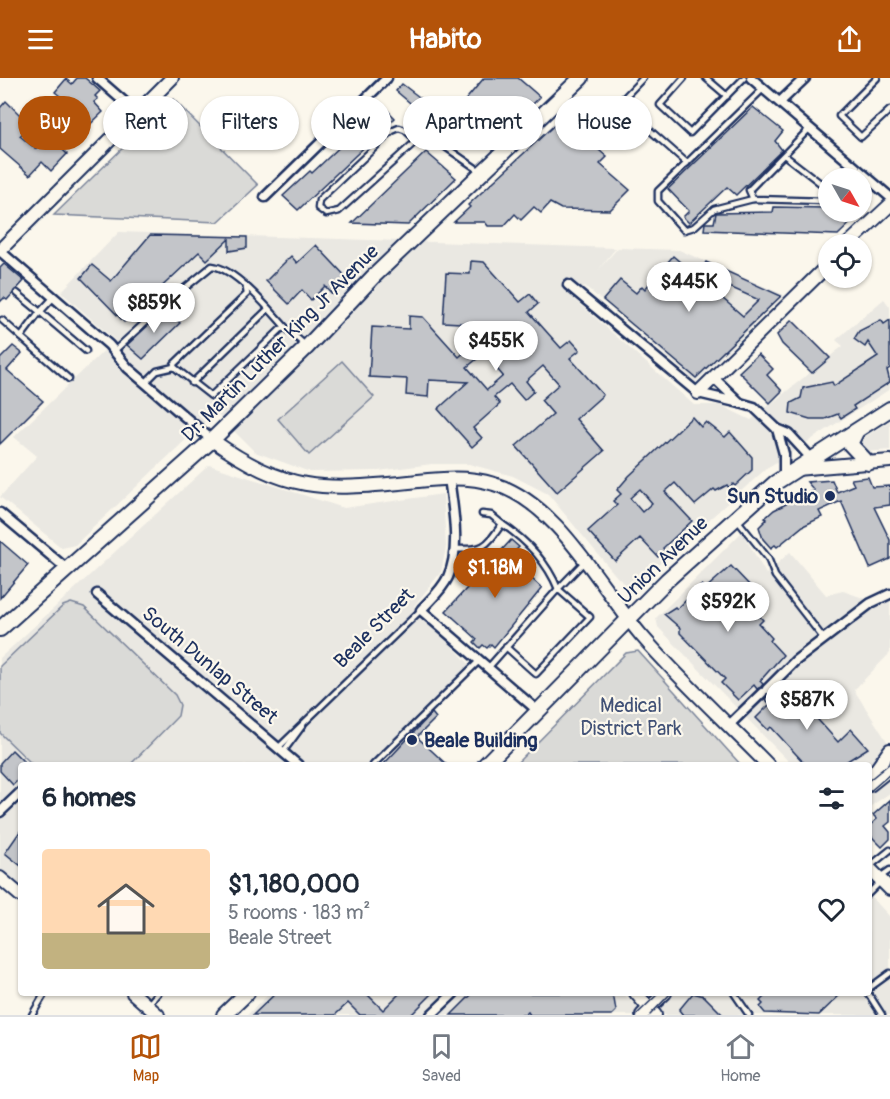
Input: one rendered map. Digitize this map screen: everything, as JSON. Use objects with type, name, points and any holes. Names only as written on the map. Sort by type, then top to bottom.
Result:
[{"type":"main road","name":"Dr. Martin Luther King Jr Avenue","points":[[0,629],[212,440],[307,347],[373,277],[580,78]]},
{"type":"main road","name":"Union Avenue","points":[[488,762],[668,580],[736,519],[789,473],[890,409]]},
{"type":"main road","points":[[856,432],[850,444],[868,462]]},
{"type":"main road","points":[[224,1015],[244,996]]},
{"type":"street","points":[[97,78],[118,96]]},
{"type":"street","points":[[153,96],[172,78]]},
{"type":"street","points":[[265,196],[387,78]]},
{"type":"street","points":[[751,78],[890,197]]},
{"type":"street","points":[[780,102],[805,78]]},
{"type":"street","points":[[103,146],[0,251],[114,351],[145,383],[212,440],[275,478],[324,488],[352,488],[449,478],[473,478],[516,493],[559,531],[629,619],[765,762]]},
{"type":"street","points":[[860,234],[890,205]]},
{"type":"street","points":[[698,393],[818,275]]},
{"type":"street","points":[[568,285],[698,393],[754,407],[777,429],[789,434],[811,458]]},
{"type":"street","points":[[714,378],[740,403]]},
{"type":"street","points":[[777,429],[789,473],[890,461]]},
{"type":"street","name":"Beale Street","points":[[421,610],[441,589],[449,576],[454,549],[449,478]]},
{"type":"street","points":[[1,515],[68,570]]},
{"type":"street","name":"South Dunlap Street","points":[[97,594],[294,762]]},
{"type":"street","points":[[729,725],[795,661],[872,603],[889,596]]},
{"type":"street","points":[[421,610],[538,711]]},
{"type":"street","points":[[872,775],[890,750]]},
{"type":"street","points":[[872,784],[889,771]]},
{"type":"street","points":[[0,812],[18,795]]},
{"type":"street","points":[[872,871],[884,882]]},
{"type":"street","points":[[0,878],[18,893]]},
{"type":"street","points":[[136,996],[158,1015]]},
{"type":"street","points":[[431,1015],[451,996]]},
{"type":"street","points":[[638,996],[648,1013],[662,996]]},
{"type":"lane","points":[[643,78],[619,103],[687,163]]},
{"type":"lane","points":[[684,78],[660,105],[690,134],[744,78]]},
{"type":"lane","points":[[706,78],[727,96]]},
{"type":"lane","points":[[877,78],[839,116],[861,137],[890,110]]},
{"type":"lane","points":[[764,88],[658,191],[658,201],[684,230],[694,227],[714,209],[753,199],[826,201],[828,189],[784,155]]},
{"type":"lane","points":[[399,128],[405,130],[418,142],[339,212],[321,212],[317,204],[319,200],[392,131],[399,128]]},
{"type":"lane","points":[[753,199],[748,190],[810,128]]},
{"type":"lane","points":[[450,150],[482,172]]},
{"type":"lane","points":[[114,351],[164,305],[212,267],[229,271],[307,347]]},
{"type":"lane","points":[[174,367],[174,364],[247,294],[246,288]]},
{"type":"lane","points":[[17,293],[86,351]]},
{"type":"lane","points":[[21,337],[54,297]]},
{"type":"lane","points":[[192,383],[268,309]]},
{"type":"lane","points":[[2,320],[69,379]]},
{"type":"lane","points":[[174,367],[211,396],[281,330],[286,328]]},
{"type":"lane","points":[[145,383],[157,371],[174,367]]},
{"type":"lane","points":[[482,514],[491,515],[515,533],[549,568],[558,589],[590,617],[536,674],[506,647]]},
{"type":"lane","points":[[736,519],[768,558],[775,576],[825,640]]},
{"type":"lane","points":[[454,549],[483,548],[501,524]]},
{"type":"lane","points":[[488,668],[585,561]]},
{"type":"lane","name":"Beale Street","points":[[280,750],[421,610]]},
{"type":"lane","points":[[376,762],[480,660]]},
{"type":"lane","points":[[872,864],[890,850]]},
{"type":"lane","points":[[884,882],[890,870]]},
{"type":"lane","points":[[872,989],[890,973]]},
{"type":"lane","points":[[32,1015],[43,996]]},
{"type":"lane","points":[[147,1005],[155,996]]},
{"type":"lane","points":[[736,996],[749,1015]]},
{"type":"lane","points":[[871,996],[882,1015]]},
{"type":"shaded area","points":[[119,232],[616,248],[598,270],[618,248],[679,250],[784,295],[696,382],[585,286],[574,299],[694,405],[720,405],[751,420],[843,346],[836,340],[884,299],[890,307],[890,389],[767,468],[631,589],[617,577],[548,494],[513,476],[469,464],[432,464],[378,471],[310,472],[255,452],[215,412],[75,545],[62,548],[0,497],[37,456],[14,437],[115,340],[61,292]]},
{"type":"shaded area","points":[[890,421],[890,450],[865,452],[857,442]]},
{"type":"shaded area","points":[[209,465],[344,508],[443,494],[446,547],[441,572],[414,606],[471,666],[381,762],[18,762],[18,885],[0,870],[0,658]]},
{"type":"shaded area","points":[[742,532],[766,574],[790,552],[826,595],[843,591],[880,604],[890,601],[890,653],[854,690],[890,746],[890,793],[872,805],[872,762],[789,762],[658,627],[656,618]]},
{"type":"shaded area","points":[[872,897],[890,917],[890,1015],[247,1015],[267,996],[625,996],[634,1004],[649,996],[872,996]]},
{"type":"green space","points":[[188,114],[200,126],[200,150],[223,150],[258,185],[218,222],[54,215],[121,150],[188,150]]},
{"type":"green space","points":[[342,361],[374,397],[309,455],[278,419]]},
{"type":"green space","points":[[71,603],[84,607],[175,695],[180,705],[178,716],[133,762],[30,762],[0,733],[0,666],[63,606]]},
{"type":"green space","name":"Medical District Park","points":[[638,651],[738,762],[518,762],[626,653]]},
{"type":"building","points":[[77,78],[85,78],[100,91],[95,96],[98,99],[94,102],[103,112],[91,124],[91,96],[60,96],[55,92],[66,79],[72,84]]},
{"type":"building","points":[[484,78],[518,78],[539,96],[469,96]]},
{"type":"building","points":[[402,84],[418,96],[403,97],[396,91]]},
{"type":"building","points":[[6,101],[18,113],[18,150],[63,150],[67,154],[51,171],[42,162],[30,175],[0,149],[0,108]]},
{"type":"building","points":[[753,107],[783,131],[775,141],[782,150],[736,195],[727,187],[689,223],[683,217],[689,211],[668,189]]},
{"type":"building","points":[[555,124],[555,150],[599,150],[607,157],[600,164],[630,190],[610,210],[561,209],[550,203],[541,213],[534,207],[521,220],[515,214],[504,226],[488,226],[485,222],[454,222],[470,207],[468,205],[527,150],[543,150],[543,136]]},
{"type":"building","points":[[336,150],[361,150],[298,210],[283,196],[310,171],[312,173]]},
{"type":"building","points":[[426,152],[456,178],[408,225],[352,223]]},
{"type":"building","points":[[774,207],[818,208],[818,222],[852,222],[839,234],[704,230],[705,223],[714,223],[716,213],[773,212]]},
{"type":"building","points":[[150,235],[247,237],[247,248],[229,251],[229,239],[207,260],[199,252],[124,322],[81,278],[92,265],[111,281]]},
{"type":"building","points":[[316,245],[349,280],[333,295],[325,286],[311,300],[302,290],[289,304],[266,281],[291,256],[297,263]]},
{"type":"building","points":[[673,256],[743,316],[759,300],[700,274],[706,262],[781,296],[696,378],[603,300],[620,280],[636,293],[642,286],[645,289]]},
{"type":"building","points":[[471,261],[484,262],[520,302],[530,294],[538,304],[529,312],[561,348],[571,340],[580,350],[570,358],[603,395],[576,419],[604,451],[557,492],[516,446],[553,414],[541,400],[559,384],[543,366],[526,381],[534,391],[524,400],[510,384],[494,397],[500,404],[473,428],[482,438],[472,447],[438,409],[468,382],[429,380],[428,397],[406,395],[407,379],[369,377],[372,327],[409,329],[409,316],[423,317],[459,357],[468,349],[477,359],[467,367],[487,390],[503,376],[491,362],[531,327],[443,322],[446,273],[470,274]]},
{"type":"building","points":[[4,264],[24,281],[7,300],[4,298],[0,302],[0,268]]},
{"type":"building","points":[[167,308],[180,323],[143,359],[127,345]]},
{"type":"building","points":[[792,320],[830,358],[812,373],[782,344],[777,335]]},
{"type":"building","points":[[881,320],[884,324],[890,320],[890,368],[887,370],[890,382],[853,406],[855,409],[841,418],[838,414],[825,419],[810,419],[790,413],[791,403],[801,398],[803,388],[832,382],[834,386],[878,357],[868,342],[865,347],[854,339],[859,331]]},
{"type":"building","points":[[13,346],[22,353],[7,370],[43,401],[0,444],[0,359]]},
{"type":"building","points":[[758,354],[773,369],[767,375],[782,391],[770,403],[739,372]]},
{"type":"building","points":[[692,417],[701,427],[706,422],[725,437],[730,432],[752,457],[752,470],[735,486],[733,484],[729,488],[727,485],[716,491],[714,489],[695,505],[675,483],[665,492],[692,521],[663,548],[665,551],[658,557],[640,538],[615,561],[588,531],[617,505],[613,501],[621,494],[617,490]],"holes":[[[640,489],[652,503],[642,512],[630,498]]]},
{"type":"building","points":[[868,477],[872,487],[890,486],[890,505],[874,507],[890,540],[890,559],[870,568],[841,501],[819,511],[822,517],[803,526],[777,547],[775,545],[771,548],[763,539],[759,527],[767,519],[765,518],[774,510],[814,490],[807,482],[832,480],[837,492],[854,485],[851,479]]},
{"type":"building","points":[[511,540],[519,547],[509,558],[542,588],[494,647],[491,644],[487,648],[483,645],[480,648],[474,642],[477,639],[446,611]]},
{"type":"building","points":[[0,541],[28,565],[0,598]]},
{"type":"building","points":[[731,566],[752,588],[742,597],[763,620],[759,624],[783,655],[760,681],[763,684],[761,687],[757,689],[754,685],[738,700],[721,683],[725,679],[680,633],[680,628],[664,614],[675,607],[677,609],[702,585],[705,589]]},
{"type":"building","points":[[791,683],[804,696],[800,700],[838,742],[851,729],[868,748],[846,762],[803,762],[771,727],[768,730],[756,718],[770,704],[765,699],[768,695],[773,692],[777,696]]},
{"type":"building","name":"Beale Building","points":[[432,713],[436,718],[417,737],[444,762],[386,762]]},
{"type":"building","points":[[12,750],[24,762],[18,762],[18,780],[13,785],[0,771],[0,763]]},
{"type":"building","points":[[890,800],[890,822],[885,826],[890,832],[890,839],[882,847],[872,837],[872,823],[877,819],[873,815]]},
{"type":"building","points":[[18,834],[18,864],[5,853]]},
{"type":"building","points":[[273,996],[369,996],[383,1010],[397,996],[430,996],[411,1015],[360,1015],[348,1003],[335,1015],[253,1015]]},
{"type":"building","points":[[470,996],[611,996],[614,999],[616,1011],[612,1015],[530,1015],[528,1012],[525,1015],[451,1015]]},
{"type":"building","points":[[691,996],[704,996],[723,1015],[683,1015],[679,1010]]},
{"type":"building","points":[[765,996],[839,996],[819,1015],[765,1013],[760,1007],[763,1004],[760,1001]]},
{"type":"tram line","points":[[872,778],[890,763]]},
{"type":"tram line","points":[[872,790],[890,774]]},
{"type":"tram line","points":[[636,1015],[656,996]]},
{"type":"tram line","points":[[650,1015],[668,996]]},
{"type":"place","name":"Sun Studio","points":[[830,496]]},
{"type":"place","name":"Beale Building","points":[[412,740]]}]
